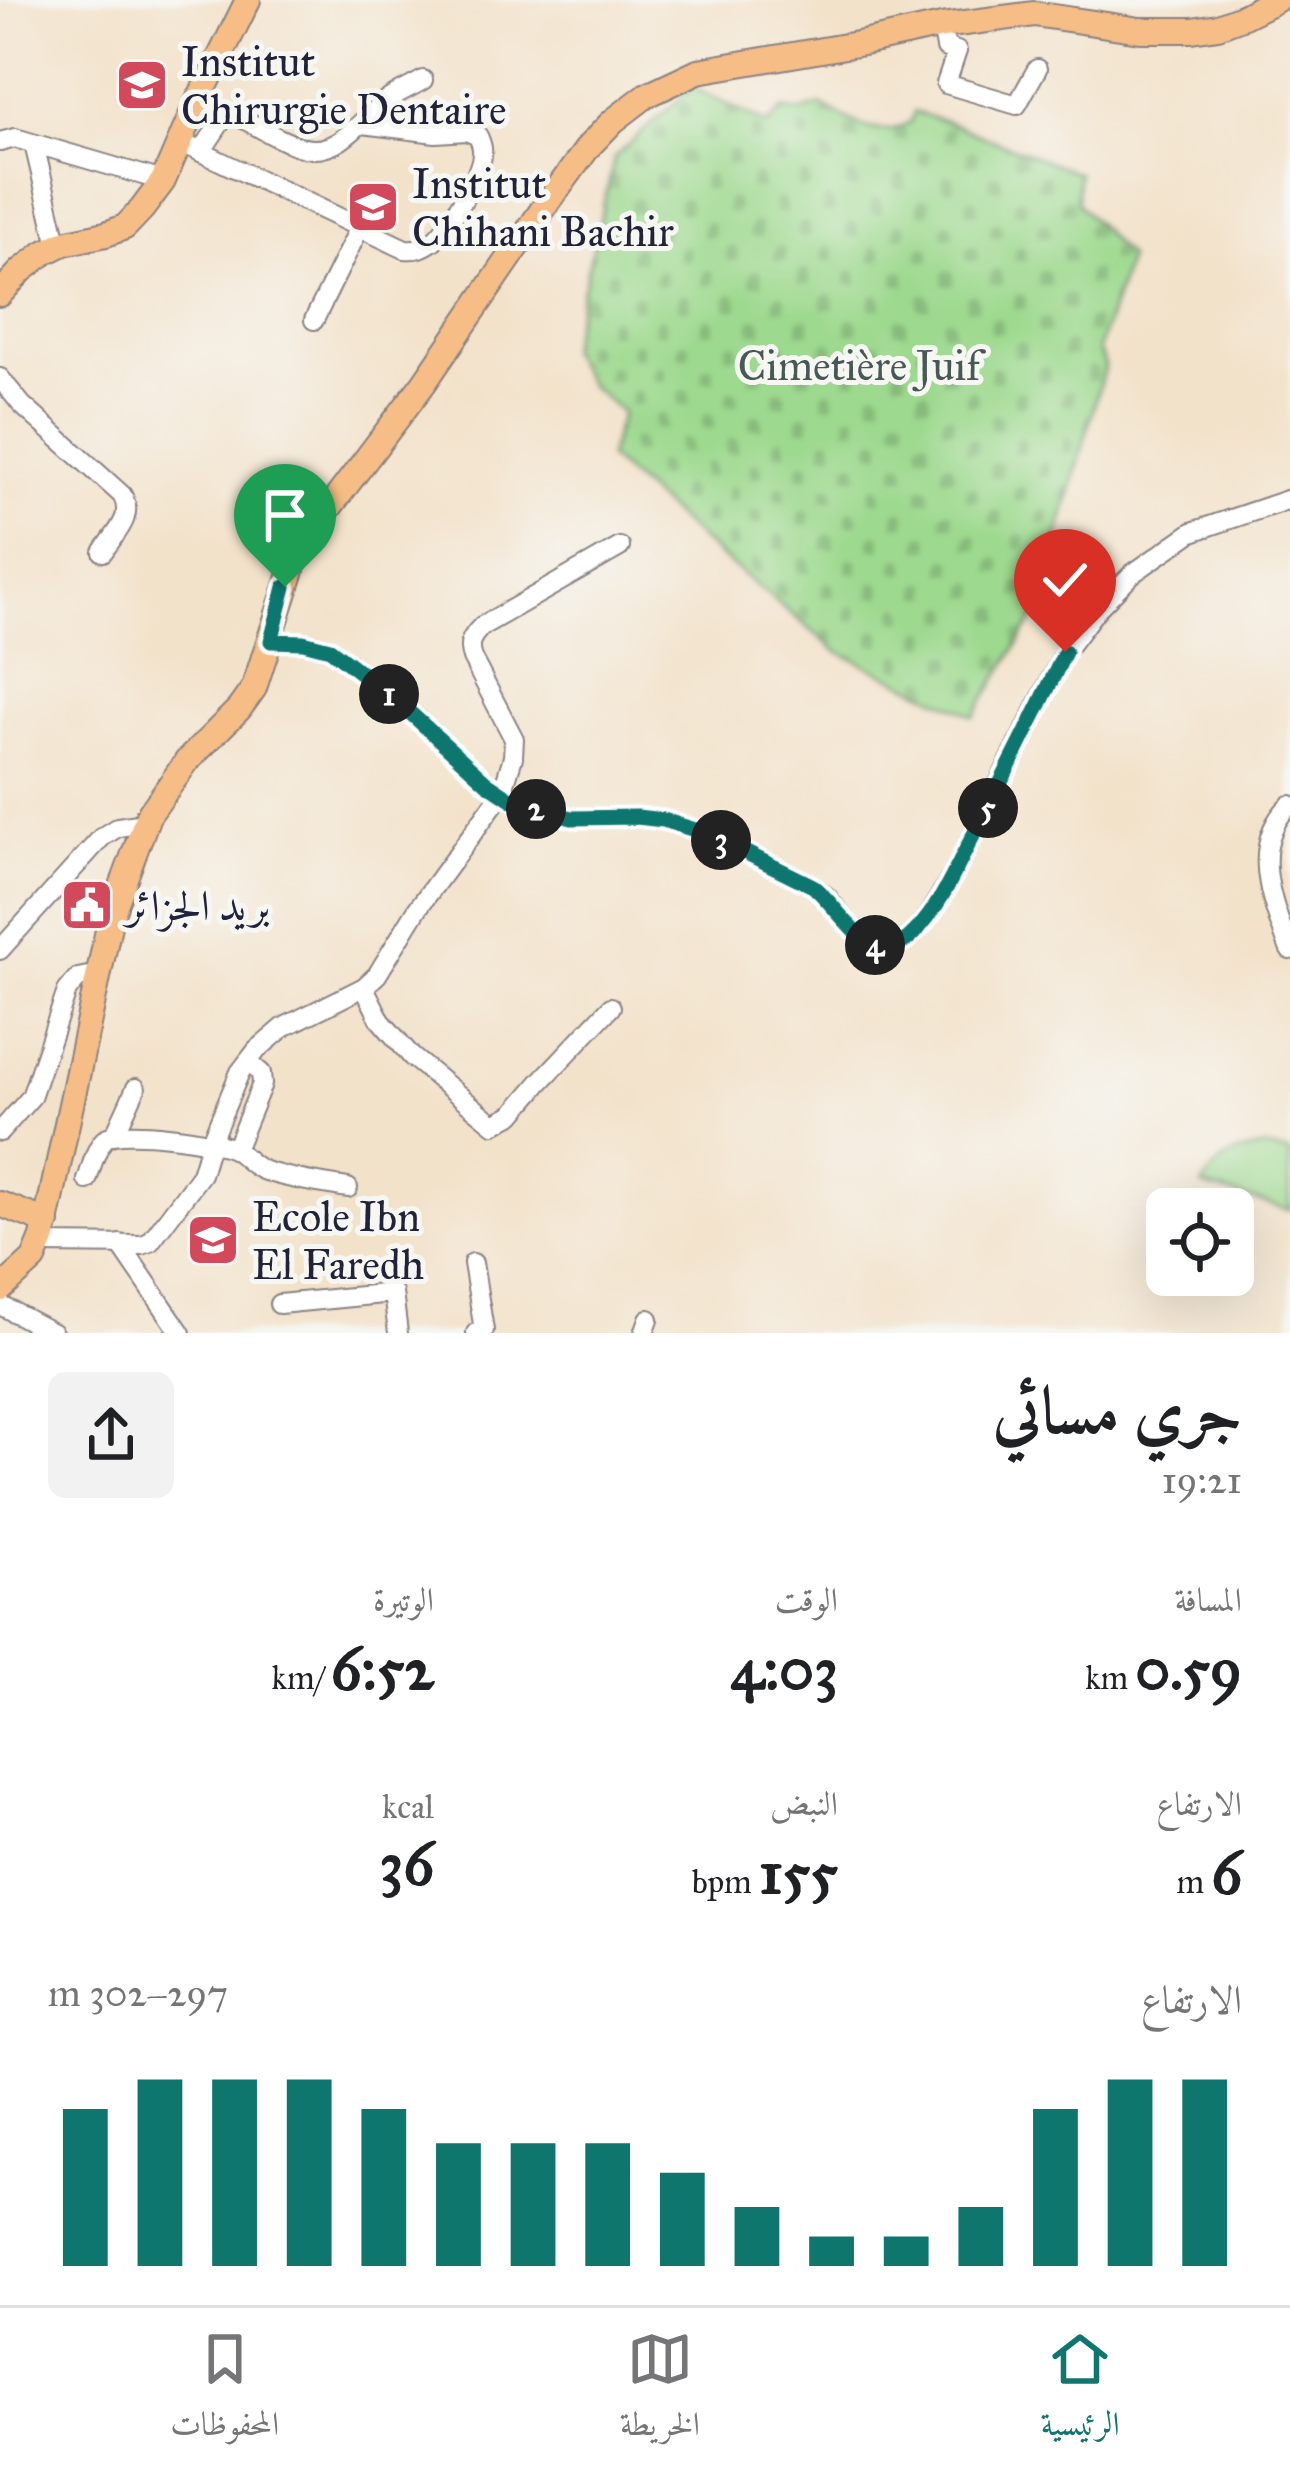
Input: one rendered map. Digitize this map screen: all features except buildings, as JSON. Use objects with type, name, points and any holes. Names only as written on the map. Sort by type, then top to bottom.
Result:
[{"type":"main road","points":[[0,1291],[34,1259],[43,1233],[116,901],[145,823],[169,783],[254,688],[297,555],[589,146],[647,95],[698,71],[1034,14],[1140,30],[1192,30],[1217,26],[1276,0]]},
{"type":"main road","points":[[0,295],[21,271],[58,246],[124,226],[142,209],[191,147],[246,2]]},
{"type":"main road","points":[[0,1204],[43,1233]]},
{"type":"street","points":[[943,26],[946,48],[957,51],[946,84],[1017,106],[1037,69]]},
{"type":"street","points":[[362,124],[436,133],[475,132],[482,144],[473,180],[429,244],[405,249],[191,147],[234,114],[293,144],[323,147],[423,80]]},
{"type":"street","points":[[0,142],[15,138],[163,182]]},
{"type":"street","points":[[34,144],[58,246]]},
{"type":"street","points":[[314,320],[360,227]]},
{"type":"street","points":[[0,377],[22,405],[122,495],[128,513],[103,552]]},
{"type":"street","points":[[271,641],[330,649],[517,803],[572,818],[663,820],[708,834],[813,886],[872,944],[894,946],[912,936],[927,919],[1065,652],[1096,610],[1132,574],[1192,532],[1290,499]]},
{"type":"street","points":[[43,1233],[142,1245],[157,1235],[201,1174],[240,1072],[257,1050],[284,1027],[364,987],[377,975],[418,908],[502,794],[513,757],[514,739],[468,647],[473,635],[620,548]]},
{"type":"street","points":[[1290,805],[1276,819],[1267,851],[1275,909],[1290,950]]},
{"type":"street","points":[[0,950],[102,837],[118,827],[145,823]]},
{"type":"street","points":[[0,1132],[31,1097],[67,991],[78,978],[98,974]]},
{"type":"street","points":[[364,987],[380,1021],[412,1057],[494,1124],[514,1114],[611,1006]]},
{"type":"street","points":[[235,1150],[262,1084],[260,1073],[248,1062]]},
{"type":"street","points":[[115,1134],[136,1088]]},
{"type":"street","points":[[87,1180],[98,1148],[115,1134],[211,1141],[235,1150],[259,1169],[348,1187]]},
{"type":"street","points":[[120,1244],[181,1333]]},
{"type":"street","points":[[473,1263],[484,1330],[476,1333]]},
{"type":"street","points":[[279,1304],[393,1293],[398,1333]]},
{"type":"street","points":[[0,1305],[53,1333]]},
{"type":"green space","name":"Cimetière Juif","points":[[696,89],[768,125],[782,109],[800,112],[821,105],[865,127],[888,130],[911,121],[914,112],[1078,173],[1077,203],[1128,258],[1098,350],[1105,365],[1038,612],[974,716],[837,651],[608,458],[622,412],[589,385],[568,350],[615,157],[688,91]]},
{"type":"green space","points":[[1261,1148],[1290,1153],[1290,1210],[1254,1200],[1254,1188],[1202,1186],[1226,1158]]},
{"type":"place","name":"Institut Chirurgie Dentaire","points":[[142,85]]},
{"type":"place","name":"Institut Chihani Bachir","points":[[373,207]]},
{"type":"place","name":"بريد الجزائر","points":[[87,905]]},
{"type":"place","name":"Ecole Ibn El Faredh","points":[[213,1240]]},
{"type":"route","points":[[285,587],[271,641],[330,649],[396,700],[487,783],[517,803],[572,818],[663,820],[708,834],[813,886],[848,924],[880,947],[904,942],[927,919],[1065,652]]}]
